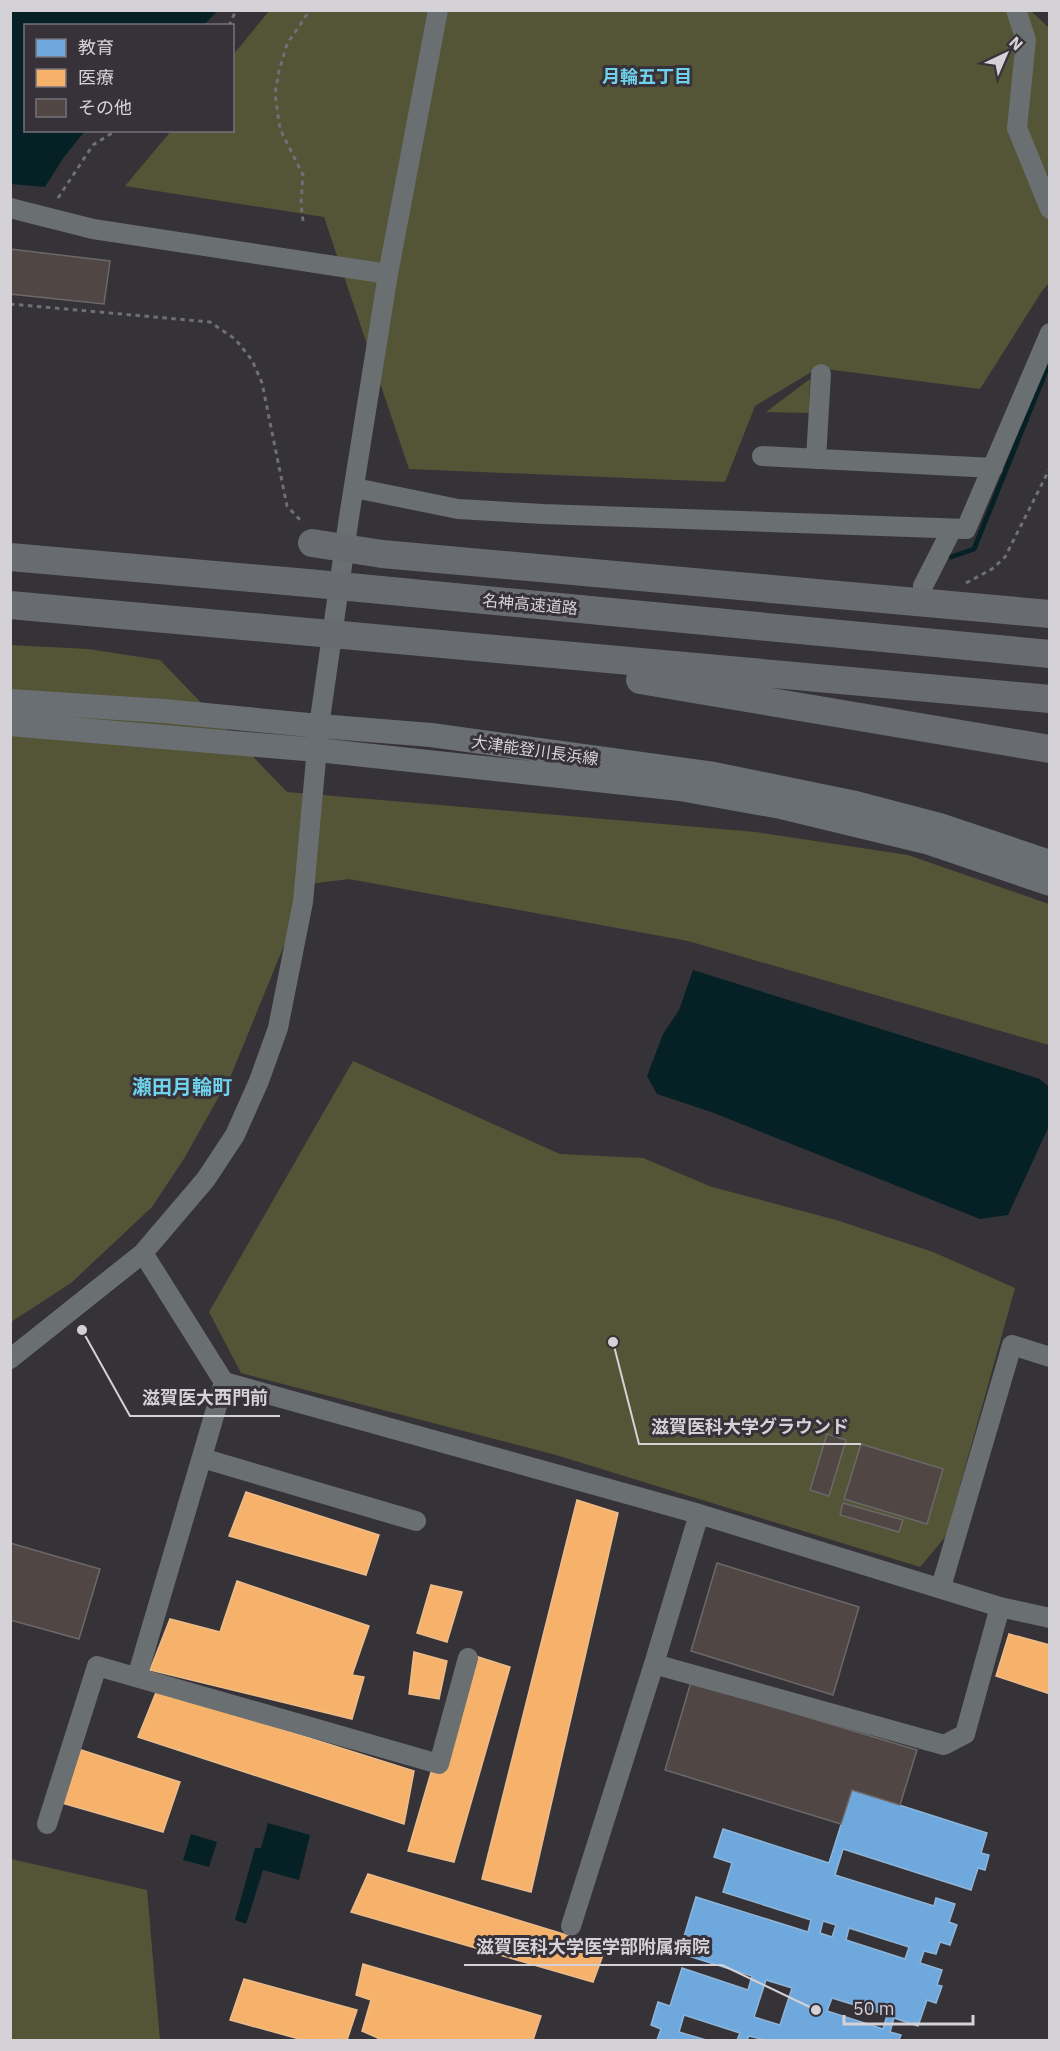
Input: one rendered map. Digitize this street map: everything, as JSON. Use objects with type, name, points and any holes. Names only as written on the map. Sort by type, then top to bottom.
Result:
[{"type":"highway","points":[[307,533],[382,554],[1050,614]]},
{"type":"highway","name":"名神高速道路","points":[[10,557],[344,586],[1050,654]]},
{"type":"highway","points":[[10,605],[1050,699]]},
{"type":"highway","points":[[451,646],[555,666],[1050,749]]},
{"type":"main road","name":"大津能登川長浜線","points":[[10,701],[164,711],[431,735],[714,774],[856,803],[940,825],[1050,862]]},
{"type":"main road","name":"大津能登川長浜線","points":[[10,724],[317,750],[680,789],[781,807],[926,842],[1050,884]]},
{"type":"street","points":[[10,1359],[143,1253],[206,1179],[235,1135],[259,1081],[278,1028],[303,902],[319,726],[349,517],[388,274],[438,10]]},
{"type":"street","points":[[1016,10],[1026,40],[1017,128],[1050,209]]},
{"type":"street","points":[[10,208],[93,229],[388,274]]},
{"type":"street","points":[[355,488],[469,510],[966,529],[1050,333]]},
{"type":"street","points":[[816,459],[820,374]]},
{"type":"street","points":[[762,456],[993,468]]},
{"type":"street","points":[[923,586],[952,529]]},
{"type":"street","points":[[143,1253],[224,1382],[699,1514],[1000,1607],[1050,1618]]},
{"type":"street","points":[[941,1587],[1012,1345],[1050,1357]]},
{"type":"street","points":[[137,1677],[224,1382]]},
{"type":"street","points":[[202,1458],[416,1521]]},
{"type":"street","points":[[571,1926],[699,1514]]},
{"type":"street","points":[[654,1664],[944,1745],[965,1734],[1000,1607]]},
{"type":"street","points":[[47,1824],[97,1666],[439,1764],[468,1658]]},
{"type":"path","points":[[230,24],[236,10]]},
{"type":"path","points":[[303,221],[301,204],[303,175],[280,129],[275,94],[287,44],[310,10]]},
{"type":"path","points":[[57,198],[93,145],[114,132]]},
{"type":"path","points":[[10,304],[210,322],[235,339],[252,360],[262,384],[288,506],[307,533]]},
{"type":"path","points":[[962,585],[992,569],[1005,557],[1050,468]]},
{"type":"green space","points":[[1030,10],[1049,28],[1049,283],[980,389],[818,368],[755,406],[725,482],[409,469],[324,217],[125,186],[170,132],[234,132],[234,54],[269,11]]},
{"type":"green space","points":[[810,379],[809,413],[766,412]]},
{"type":"green space","points":[[11,645],[88,649],[160,660],[287,792],[756,832],[908,855],[1049,904],[1049,1045],[688,941],[349,879],[309,884],[232,1073],[185,1157],[152,1207],[71,1283],[11,1322]]},
{"type":"green space","points":[[353,1061],[560,1154],[643,1158],[712,1187],[836,1220],[933,1252],[1015,1288],[946,1536],[920,1567],[556,1455],[241,1373],[209,1312]]},
{"type":"green space","points":[[11,1859],[147,1890],[160,2040],[11,2040]]},
{"type":"water","points":[[16,10],[217,11],[205,24],[24,24],[24,132],[84,132],[64,157],[45,187],[11,184],[10,12]]},
{"type":"water","points":[[693,970],[1040,1079],[1049,1087],[1049,1126],[1008,1215],[980,1219],[714,1113],[657,1094],[647,1076],[663,1034],[679,1010]]},
{"type":"water","points":[[268,1823],[310,1835],[299,1880],[263,1870],[246,1924],[235,1920],[255,1848],[261,1848]]},
{"type":"water","points":[[191,1834],[217,1842],[209,1867],[183,1860]]},
{"type":"building: 教育","points":[[852,1790],[987,1833],[981,1853],[989,1855],[985,1870],[978,1868],[971,1890],[843,1849],[835,1875],[934,1906],[936,1898],[955,1904],[949,1922],[957,1925],[950,1945],[940,1942],[936,1954],[924,1951],[920,1963],[942,1970],[937,1985],[942,1986],[936,2003],[927,2000],[918,2026],[894,2018],[890,2032],[901,2035],[899,2040],[765,2040],[749,2036],[747,2040],[737,2040],[740,2033],[684,2015],[679,2032],[706,2040],[657,2040],[661,2029],[651,2025],[658,2002],[670,2006],[682,1968],[748,1990],[752,1976],[679,1953],[696,1897],[808,1932],[811,1920],[723,1892],[732,1863],[714,1857],[723,1829],[829,1863]],"holes":[[[823,1921],[836,1925],[832,1937],[820,1933]],[[849,1928],[909,1947],[905,1959],[846,1940]],[[766,1980],[792,1988],[780,2025],[754,2017]],[[832,1998],[887,2015],[883,2029],[827,2011]]]},
{"type":"building: 医療","points":[[246,1492],[379,1535],[366,1575],[229,1536]]},
{"type":"building: 医療","points":[[577,1500],[618,1513],[531,1892],[482,1879]]},
{"type":"building: 医療","points":[[237,1581],[369,1626],[352,1675],[364,1677],[352,1719],[150,1670],[170,1619],[220,1632]]},
{"type":"building: 医療","points":[[431,1585],[462,1592],[447,1642],[417,1633]]},
{"type":"building: 医療","points":[[1009,1634],[1050,1645],[1050,1694],[996,1676]]},
{"type":"building: 医療","points":[[414,1652],[447,1661],[439,1699],[409,1694]]},
{"type":"building: 医療","points":[[466,1653],[510,1667],[454,1862],[408,1851]]},
{"type":"building: 医療","points":[[157,1690],[414,1771],[404,1824],[138,1737]]},
{"type":"building: 医療","points":[[72,1747],[180,1782],[163,1832],[55,1801]]},
{"type":"building: 医療","points":[[368,1874],[606,1947],[593,1982],[351,1912]]},
{"type":"building: 医療","points":[[363,1964],[541,2016],[533,2040],[377,2040],[378,2038],[362,2031],[371,2000],[356,1995]]},
{"type":"building: 医療","points":[[244,1979],[357,2010],[347,2040],[303,2040],[230,2020]]},
{"type":"building: その他","points":[[10,249],[110,261],[104,304],[10,294]]},
{"type":"building: その他","points":[[827,1434],[846,1440],[829,1496],[810,1490]]},
{"type":"building: その他","points":[[861,1444],[943,1469],[927,1524],[844,1499]]},
{"type":"building: その他","points":[[843,1503],[903,1520],[899,1532],[840,1515]]},
{"type":"building: その他","points":[[10,1543],[100,1569],[79,1639],[10,1620]]},
{"type":"building: その他","points":[[717,1563],[859,1607],[833,1695],[691,1651]]},
{"type":"building: その他","points":[[691,1682],[917,1750],[900,1805],[852,1790],[841,1824],[665,1770]]},
{"type":"waterway","points":[[951,557],[974,549],[1050,361]]},
{"type":"place","name":"滋賀医大西門前","points":[[82,1330]]},
{"type":"place","name":"滋賀医科大学グラウンド","points":[[613,1342]]},
{"type":"place","name":"滋賀医科大学医学部附属病院","points":[[816,2010]]},
{"type":"district","name":"月輪五丁目","points":[[647,76]]},
{"type":"district","name":"瀬田月輪町","points":[[182,1086]]}]
